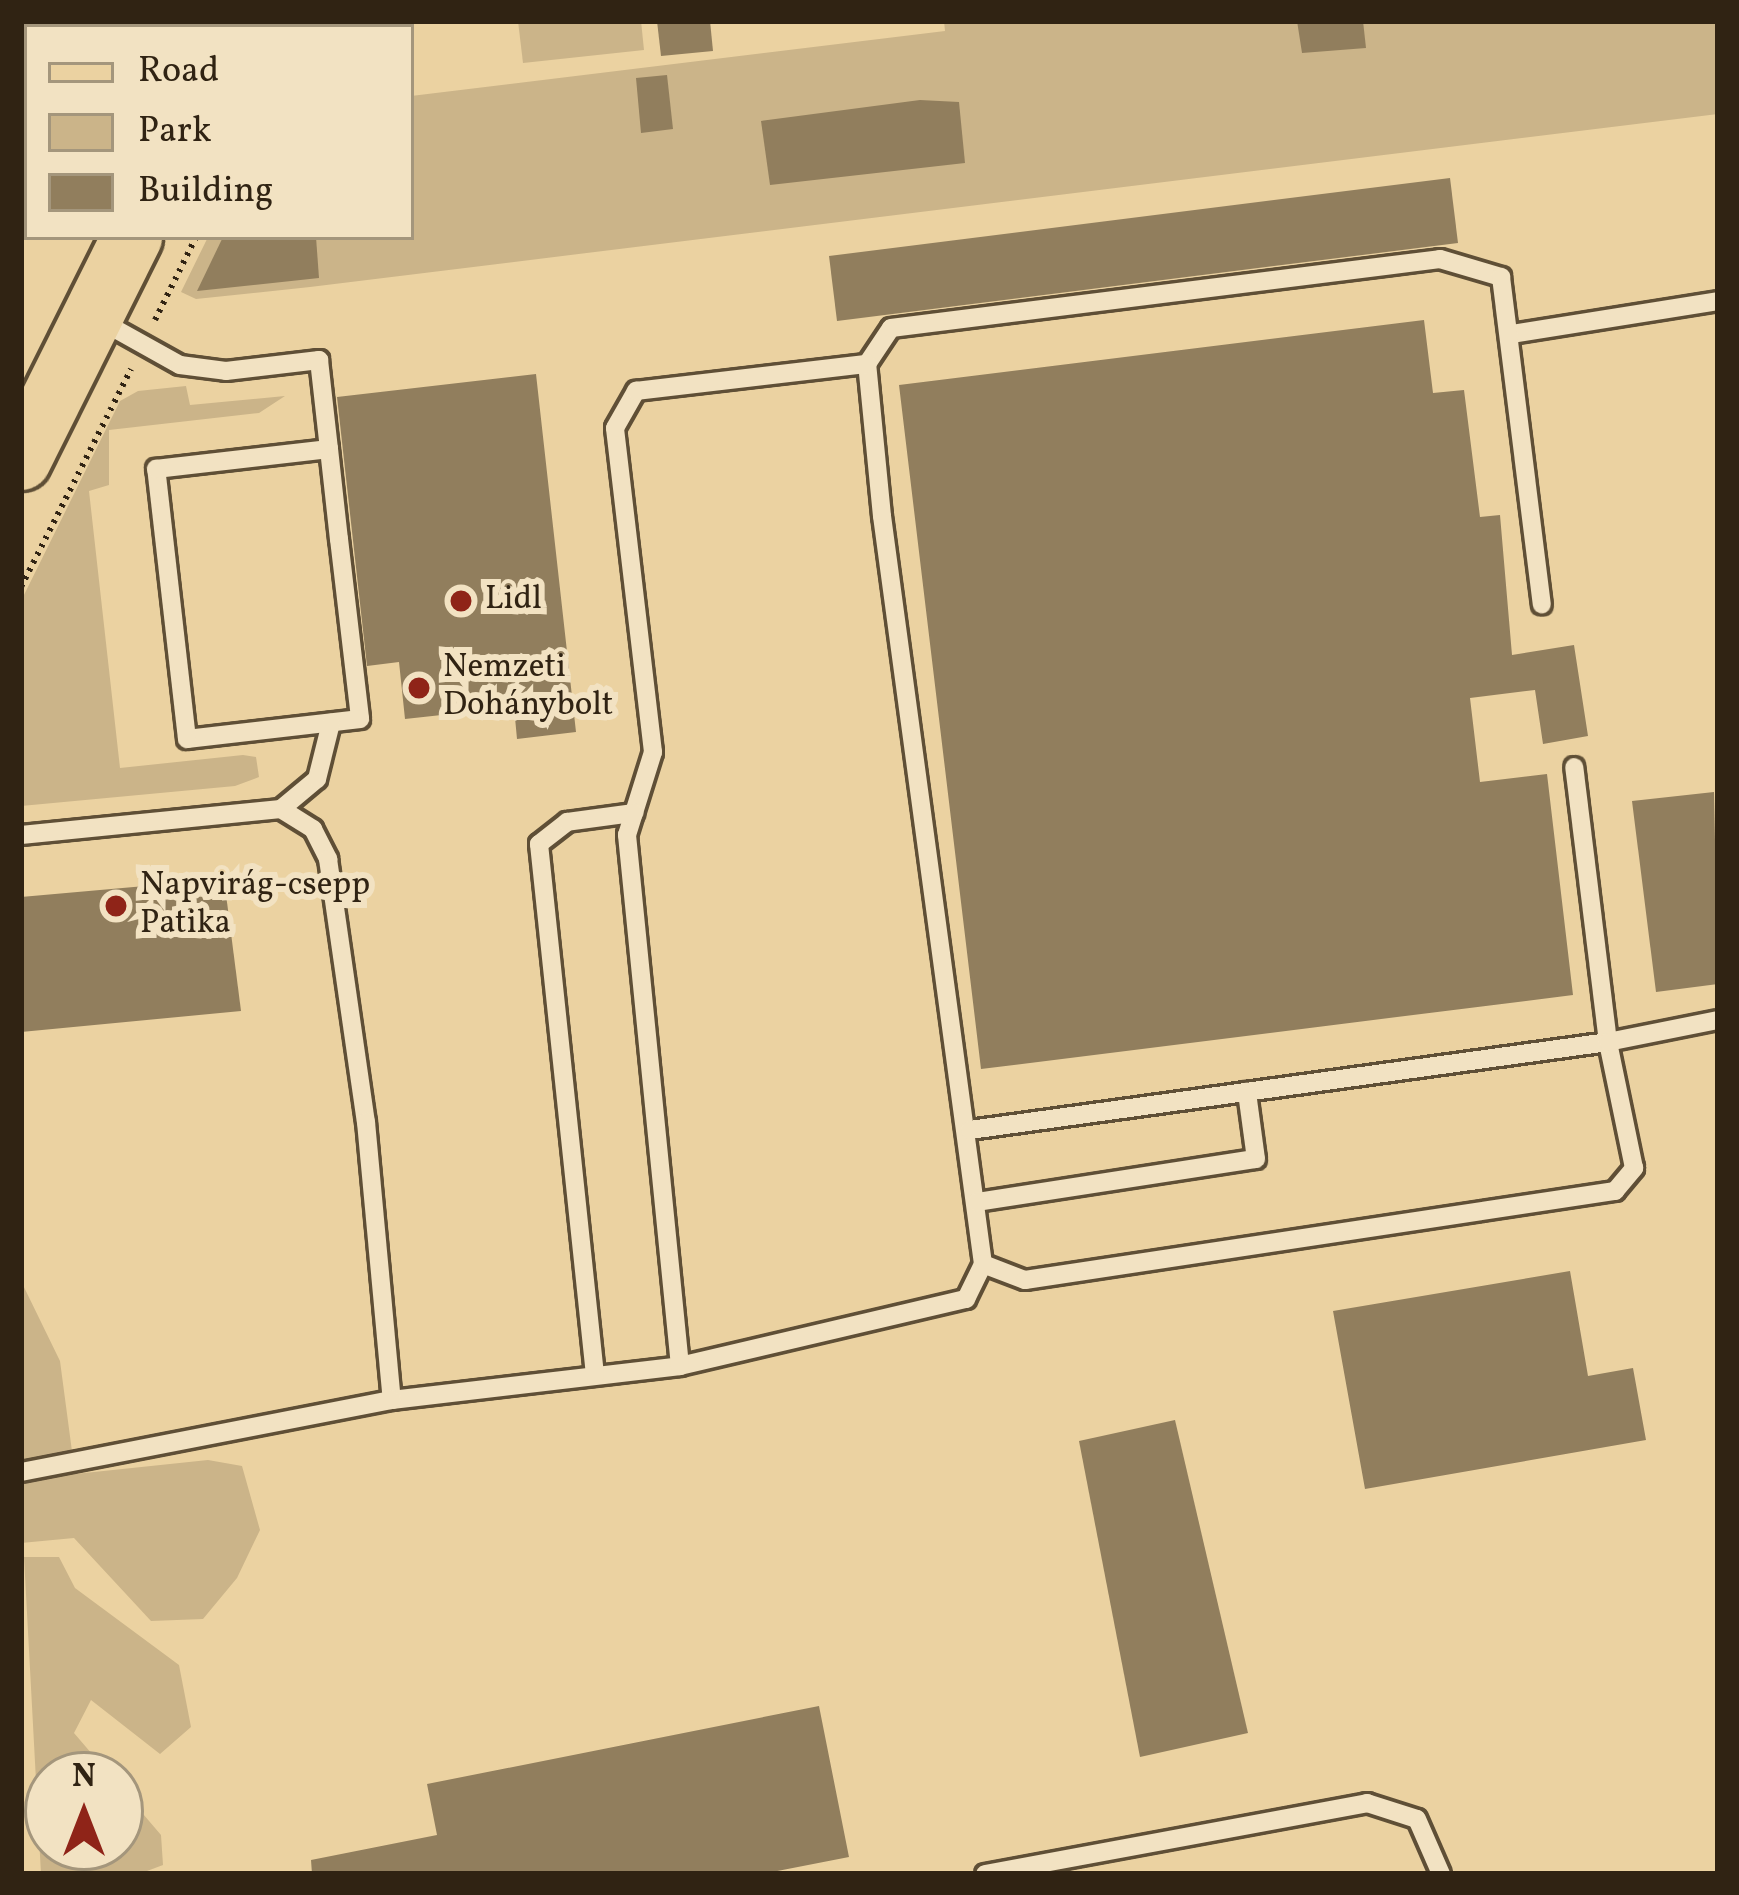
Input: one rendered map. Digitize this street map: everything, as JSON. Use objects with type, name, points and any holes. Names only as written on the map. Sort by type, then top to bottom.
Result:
[{"type":"main road","points":[[21,460],[130,240]]},
{"type":"lane","points":[[21,1472],[392,1400],[680,1366],[966,1299],[983,1264],[970,1130],[881,516],[867,364],[891,328],[1440,259],[1501,277],[1512,334],[1542,604]]},
{"type":"lane","points":[[1512,334],[1718,301]]},
{"type":"lane","points":[[92,315],[140,350],[226,371],[319,360],[360,719],[187,740],[156,469],[329,449]]},
{"type":"lane","points":[[680,1366],[627,835],[653,752],[615,428],[636,392],[867,364]]},
{"type":"lane","points":[[21,835],[281,809],[317,779],[331,723]]},
{"type":"lane","points":[[983,1264],[1025,1280],[1615,1191],[1634,1168],[1608,1042],[1574,767]]},
{"type":"lane","points":[[281,809],[313,829],[328,859],[366,1122],[392,1400]]},
{"type":"lane","points":[[595,1376],[539,844],[567,822],[634,813]]},
{"type":"lane","points":[[970,1130],[1608,1042],[1718,1020]]},
{"type":"lane","points":[[977,1202],[1256,1159],[1247,1092]]},
{"type":"lane","points":[[985,1874],[1367,1803],[1417,1819],[1441,1874]]},
{"type":"path","points":[[21,587],[195,240]]},
{"type":"green space","points":[[518,21],[641,21],[644,50],[523,63]]},
{"type":"green space","points":[[944,21],[1718,21],[1718,114],[310,287],[196,299],[181,292],[207,240],[414,240],[414,96],[945,31]]},
{"type":"green space","points":[[186,386],[190,405],[285,396],[259,413],[109,430],[109,485],[89,491],[120,768],[243,755],[256,757],[259,777],[235,786],[21,806],[21,601],[120,401],[138,391]]},
{"type":"green space","points":[[21,1281],[60,1361],[75,1474],[208,1460],[242,1466],[260,1530],[237,1578],[203,1619],[151,1621],[74,1538],[21,1543]]},
{"type":"green space","points":[[24,1557],[59,1557],[75,1588],[179,1665],[191,1727],[160,1754],[91,1700],[74,1733],[89,1751],[34,1751]]},
{"type":"green space","points":[[144,1815],[161,1835],[163,1865],[139,1874],[41,1874],[144,1871]]},
{"type":"building","points":[[657,21],[710,21],[713,51],[661,56]]},
{"type":"building","points":[[1297,21],[1363,21],[1366,48],[1302,53]]},
{"type":"building","points":[[667,75],[673,129],[641,133],[636,78]]},
{"type":"building","points":[[920,100],[959,102],[965,163],[770,185],[761,121]]},
{"type":"building","points":[[1450,178],[1458,243],[837,321],[829,256]]},
{"type":"building","points":[[222,240],[316,240],[319,278],[197,291]]},
{"type":"building","points":[[1424,320],[1433,393],[1464,390],[1480,517],[1500,515],[1512,655],[1574,645],[1588,736],[1543,744],[1535,690],[1470,698],[1480,782],[1547,774],[1573,995],[981,1069],[899,385]]},
{"type":"building","name":"Lidl","points":[[536,374],[576,732],[517,739],[514,707],[405,719],[399,662],[367,666],[337,397]]},
{"type":"building","points":[[1714,792],[1718,984],[1656,992],[1632,801]]},
{"type":"building","points":[[224,879],[241,1011],[21,1032],[21,897]]},
{"type":"building","points":[[1570,1271],[1588,1376],[1633,1368],[1646,1440],[1365,1489],[1333,1311]]},
{"type":"building","points":[[1175,1420],[1248,1733],[1140,1757],[1079,1441]]},
{"type":"building","points":[[819,1706],[849,1857],[762,1874],[312,1874],[311,1860],[437,1835],[427,1784]]},
{"type":"place","name":"Lidl","points":[[461,601]]},
{"type":"place","name":"Nemzeti Dohánybolt","points":[[419,688]]},
{"type":"place","name":"Napvirág-csepp Patika","points":[[116,906]]}]
